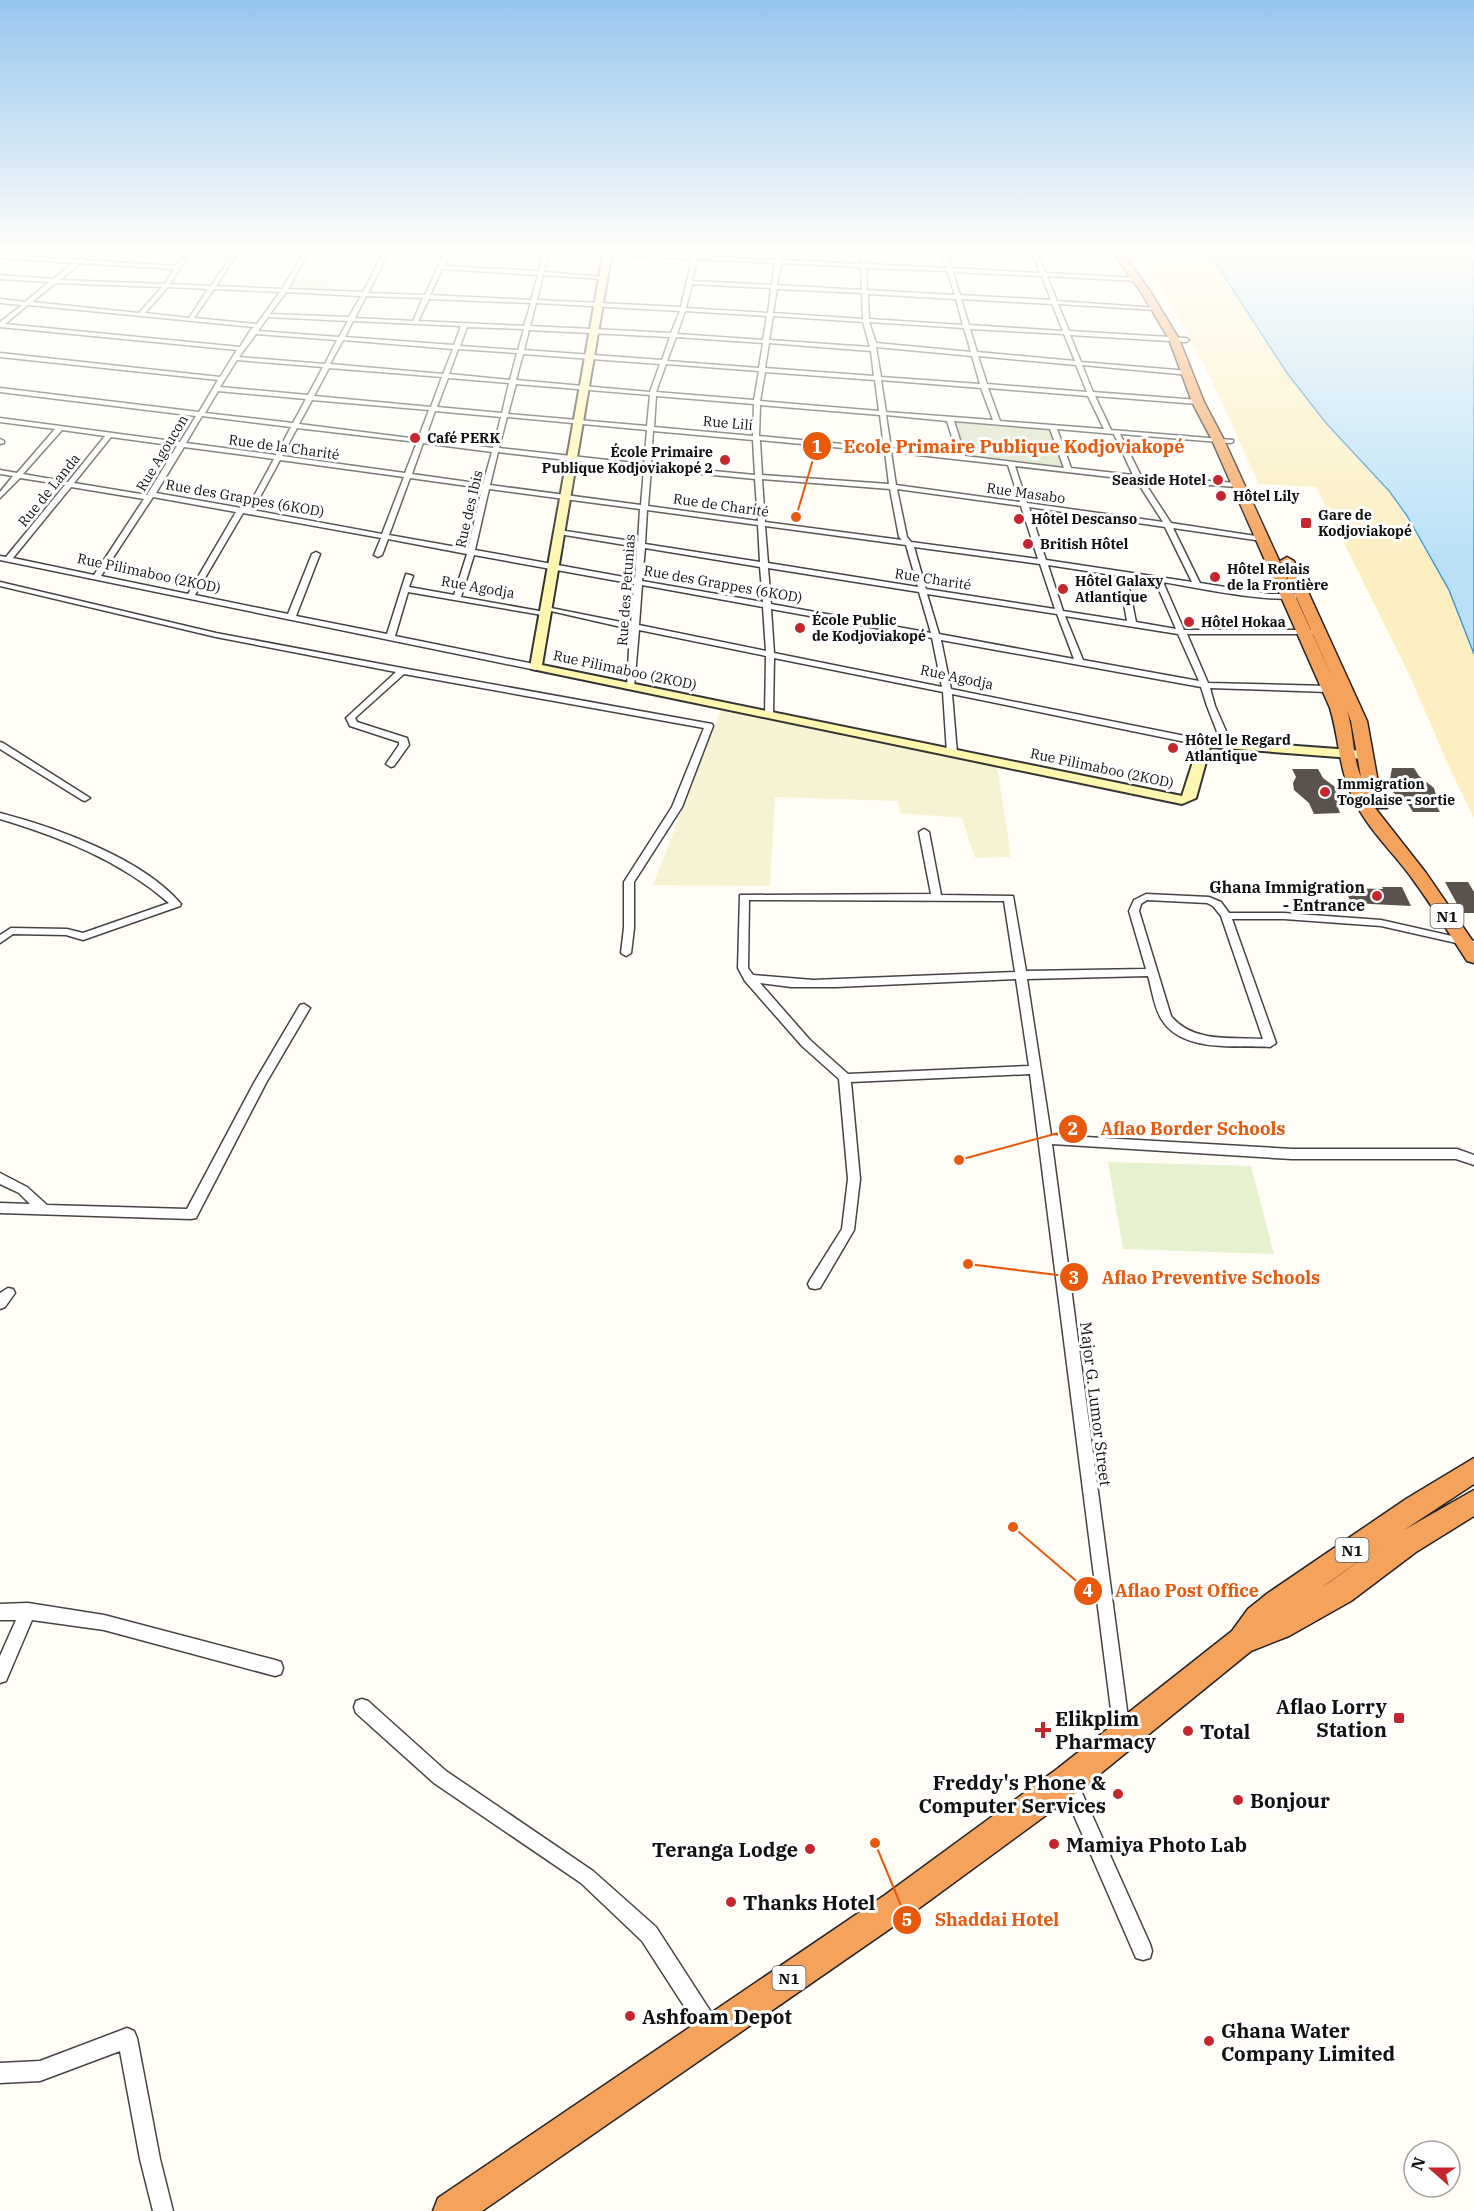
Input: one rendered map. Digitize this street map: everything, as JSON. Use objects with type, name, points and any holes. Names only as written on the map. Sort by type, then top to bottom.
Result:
[{"type":"highway","points":[[1184,353],[1198,402],[1225,441],[1321,632],[1359,721],[1370,782],[1378,801],[1425,877]]},
{"type":"highway","points":[[1187,353],[1211,396],[1237,485],[1342,717],[1349,768],[1373,818],[1425,877]]},
{"type":"highway","name":"N1","points":[[1425,877],[1472,946]]},
{"type":"highway","name":"N1","points":[[1241,1641],[1251,1625],[1272,1607],[1391,1522],[1474,1470]]},
{"type":"highway","name":"N1","points":[[451,2211],[896,1906],[1068,1780],[1241,1641],[1279,1626],[1341,1592],[1406,1543],[1474,1502]]},
{"type":"street","name":"Rue Agoucon","points":[[96,577],[150,496],[238,353]]},
{"type":"street","points":[[190,597],[278,458],[332,353]]},
{"type":"street","points":[[378,555],[453,353]]},
{"type":"street","name":"Rue des Ibis","points":[[458,598],[520,353]]},
{"type":"street","points":[[534,353],[1198,402]]},
{"type":"street","points":[[536,667],[591,353]]},
{"type":"street","name":"Rue des Petunias","points":[[630,687],[653,393],[667,353]]},
{"type":"street","points":[[764,353],[757,402],[756,438],[770,654],[769,715]]},
{"type":"street","points":[[874,353],[893,488],[903,537],[909,544],[936,637],[947,691],[952,753]]},
{"type":"street","points":[[964,353],[1189,373]]},
{"type":"street","points":[[1075,353],[1091,395],[1138,478],[1168,525],[1197,585]]},
{"type":"street","points":[[976,354],[982,385],[997,423]]},
{"type":"street","points":[[0,356],[222,379]]},
{"type":"street","points":[[235,358],[1225,441]]},
{"type":"street","name":"Rue Lili","points":[[216,389],[889,450],[1138,478],[1237,485]]},
{"type":"street","name":"Rue Masabo","points":[[0,390],[293,427],[647,467],[912,488],[1262,539]]},
{"type":"street","points":[[950,419],[962,458]]},
{"type":"street","name":"Rue de la Charité","points":[[0,420],[565,497]]},
{"type":"street","points":[[0,496],[60,428]]},
{"type":"street","points":[[1053,428],[1068,470]]},
{"type":"street","name":"Rue de Landa","points":[[4,559],[70,484],[109,435]]},
{"type":"street","points":[[1011,464],[1060,613],[1080,663]]},
{"type":"street","name":"Rue des Grappes (6KOD)","points":[[0,472],[245,511],[1205,685],[1329,689]]},
{"type":"street","name":"Rue de Charité","points":[[565,497],[1044,562],[1158,580],[1287,596],[1303,595]]},
{"type":"street","name":"Rue Charité","points":[[559,532],[1181,632],[1321,632]]},
{"type":"street","points":[[291,617],[316,554]]},
{"type":"street","name":"Rue Pilimaboo (2KOD)","points":[[4,559],[1182,800],[1189,798],[1205,743]]},
{"type":"street","points":[[1123,574],[1132,625]]},
{"type":"street","points":[[390,638],[409,576]]},
{"type":"street","points":[[1158,580],[1205,685],[1228,747]]},
{"type":"street","points":[[0,584],[216,635],[710,726],[677,807],[629,882],[629,928],[626,953]]},
{"type":"street","name":"Rue Agodja","points":[[405,589],[636,627],[1228,747],[1364,755]]},
{"type":"street","points":[[391,764],[404,745],[404,740],[356,725],[350,718],[402,671]]},
{"type":"street","points":[[0,745],[85,798]]},
{"type":"street","points":[[0,816],[99,850],[151,880],[176,904],[83,937],[68,932],[11,931],[0,940]]},
{"type":"street","points":[[815,1284],[848,1230],[854,1179],[844,1078],[806,1043],[743,968],[744,897],[937,898],[924,832]]},
{"type":"street","points":[[1146,897],[1202,899],[1217,904],[1226,916],[1270,1043],[1205,1039],[1180,1033],[1171,1026],[1166,1017],[1152,972],[1134,911],[1139,900],[1146,897]]},
{"type":"street","name":"Major G. Lumor Street","points":[[937,898],[1009,898],[1047,1139],[1055,1219],[1122,1737]]},
{"type":"street","points":[[1226,916],[1284,916],[1381,923],[1472,946]]},
{"type":"street","points":[[750,978],[767,981],[843,983],[1020,974],[1152,972]]},
{"type":"street","points":[[0,1208],[191,1214],[260,1083],[304,1008]]},
{"type":"street","points":[[844,1078],[1035,1070]]},
{"type":"street","points":[[1047,1139],[1292,1154],[1457,1154],[1474,1160]]},
{"type":"street","points":[[0,1178],[23,1190],[44,1209]]},
{"type":"street","points":[[0,1675],[28,1611]]},
{"type":"street","points":[[0,1612],[28,1611],[137,1629],[230,1657],[276,1668]]},
{"type":"street","points":[[362,1707],[440,1777],[587,1877],[650,1934],[711,2031]]},
{"type":"street","points":[[1068,1780],[1143,1951]]},
{"type":"street","points":[[0,2073],[40,2071],[127,2038],[150,2159],[163,2211]]},
{"type":"shaded area","points":[[721,709],[997,766],[1011,857],[975,858],[962,818],[900,813],[898,801],[775,797],[770,886],[653,885]]},
{"type":"sand","points":[[1198,353],[1274,353],[1326,423],[1390,492],[1449,590],[1474,654],[1474,818],[1409,674],[1316,487],[1259,484]]},
{"type":"green space","points":[[952,422],[1052,430],[1065,467],[965,456]]},
{"type":"green space","points":[[1108,1162],[1251,1166],[1274,1254],[1123,1249]]},
{"type":"water","points":[[1274,353],[1474,353],[1474,654],[1449,590],[1407,516],[1390,492],[1326,423]]},
{"type":"building","points":[[1392,768],[1414,768],[1419,776],[1434,788],[1436,795],[1434,802],[1440,812],[1413,812],[1408,804],[1390,790]]},
{"type":"building","name":"Immigration Togolaise - sortie","points":[[1292,769],[1318,769],[1323,778],[1339,790],[1337,805],[1340,813],[1314,814],[1309,803],[1294,790],[1293,783],[1296,777]]},
{"type":"building","points":[[1445,882],[1468,882],[1474,892],[1474,913],[1462,913]]},
{"type":"building","name":"Ghana Immigration - Entrance","points":[[1382,887],[1402,887],[1411,906],[1351,903],[1345,888],[1383,889]]},
{"type":"place","name":"Café PERK","points":[[415,438]]},
{"type":"place","name":"École Primaire Publique Kodjoviakopé 2","points":[[725,460]]},
{"type":"place","name":"Seaside Hotel","points":[[1218,480]]},
{"type":"place","name":"Hôtel Lily","points":[[1221,496]]},
{"type":"place","name":"Ecole Primaire Publique Kodjoviakopé","points":[[796,517]]},
{"type":"place","name":"Hôtel Descanso","points":[[1019,519]]},
{"type":"place","name":"Gare de Kodjoviakopé","points":[[1306,523]]},
{"type":"place","name":"British Hôtel","points":[[1028,544]]},
{"type":"place","name":"Hôtel Relais de la Frontière","points":[[1215,577]]},
{"type":"place","name":"Hôtel Galaxy Atlantique","points":[[1063,589]]},
{"type":"place","name":"Hôtel Hokaa","points":[[1189,622]]},
{"type":"place","name":"École Public de Kodjoviakopé","points":[[800,628]]},
{"type":"place","name":"Hôtel le Regard Atlantique","points":[[1173,748]]},
{"type":"place","name":"Immigration Togolaise - sortie","points":[[1325,792]]},
{"type":"place","name":"Ghana Immigration - Entrance","points":[[1377,896]]},
{"type":"place","name":"Aflao Border Schools","points":[[959,1160]]},
{"type":"place","name":"Aflao Preventive Schools","points":[[968,1264]]},
{"type":"place","name":"Aflao Post Office","points":[[1013,1527]]},
{"type":"place","name":"Aflao Lorry Station","points":[[1399,1718]]},
{"type":"place","name":"Elikplim Pharmacy","points":[[1043,1730]]},
{"type":"place","name":"Total","points":[[1188,1731]]},
{"type":"place","name":"Freddy's Phone & Computer Services","points":[[1118,1794]]},
{"type":"place","name":"Bonjour","points":[[1238,1800]]},
{"type":"place","name":"Shaddai Hotel","points":[[875,1843]]},
{"type":"place","name":"Mamiya Photo Lab","points":[[1054,1844]]},
{"type":"place","name":"Teranga Lodge","points":[[810,1849]]},
{"type":"place","name":"Thanks Hotel","points":[[731,1902]]},
{"type":"place","name":"Ashfoam Depot","points":[[630,2016]]},
{"type":"place","name":"Ghana Water Company Limited","points":[[1209,2041]]}]
